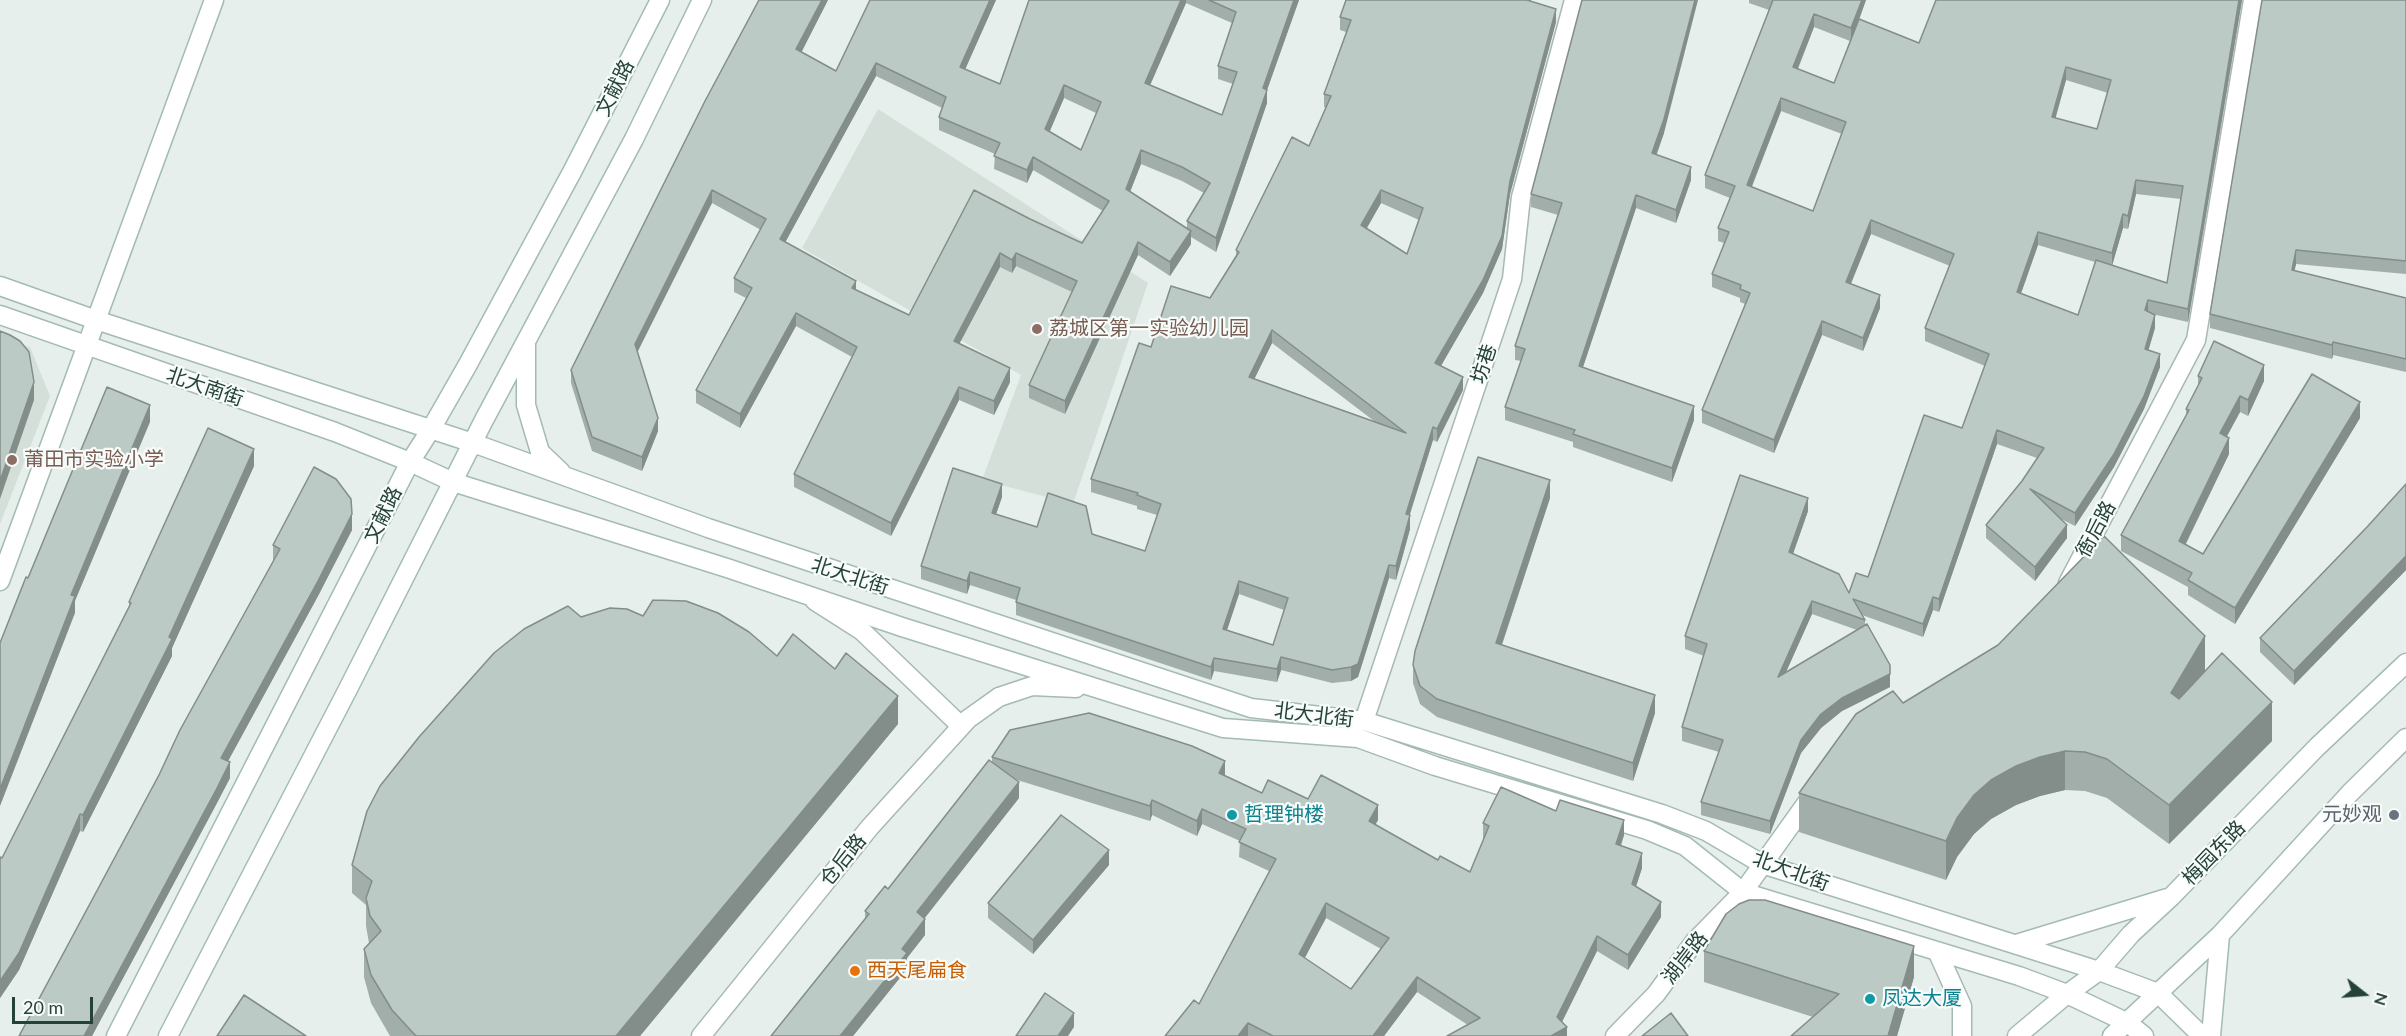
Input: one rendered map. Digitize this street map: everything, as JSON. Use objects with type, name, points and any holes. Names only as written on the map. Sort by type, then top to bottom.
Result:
[{"type":"main road","points":[[0,581],[214,0]]},
{"type":"main road","name":"文献路","points":[[116,1036],[410,462],[432,429],[572,172],[660,0]]},
{"type":"main road","name":"文献路","points":[[168,1036],[526,340],[634,138],[702,0]]},
{"type":"main road","name":"坊巷","points":[[1365,721],[1512,279],[1521,196],[1574,0]]},
{"type":"main road","name":"衙后路","points":[[2053,600],[2067,584],[2196,340],[2253,0]]},
{"type":"main road","name":"北大南街","points":[[0,286],[96,320],[409,422]]},
{"type":"main road","name":"北大南街","points":[[0,315],[335,432],[410,462]]},
{"type":"main road","points":[[526,340],[526,405],[537,442],[540,452],[567,477]]},
{"type":"main road","name":"北大北街","points":[[409,422],[719,532],[1251,708],[1365,721],[1662,814],[1706,831],[1752,878],[2016,944],[2099,971],[2158,993],[2202,1036]]},
{"type":"main road","name":"北大北街","points":[[410,462],[453,482],[1223,728],[1358,738],[1435,766],[1647,830],[1752,878],[1938,951],[2019,976],[2067,994],[2128,1023],[2144,1036]]},
{"type":"main road","points":[[804,594],[862,631],[962,726]]},
{"type":"main road","name":"梅园东路","points":[[2017,1036],[2067,994],[2099,971],[2131,934],[2171,897],[2317,747],[2406,663]]},
{"type":"main road","name":"仓后路","points":[[701,1036],[870,827],[968,719],[999,697],[1032,686],[1113,692]]},
{"type":"main road","points":[[2112,1036],[2220,935],[2325,819],[2406,738]]},
{"type":"main road","points":[[1752,878],[1824,778]]},
{"type":"main road","name":"湖岸路","points":[[1615,1036],[1656,994],[1695,941],[1752,878]]},
{"type":"main road","points":[[2016,944],[2171,897]]},
{"type":"main road","points":[[2211,1036],[2220,935]]},
{"type":"main road","points":[[1938,951],[1962,1006],[1962,1036]]},
{"type":"shaded area","name":"荔城区第一实验幼儿园","points":[[878,109],[1148,283],[1073,504],[982,480],[1021,375],[802,248]]},
{"type":"shaded area","name":"莆田市实验小学","points":[[0,337],[30,347],[50,396],[0,524]]},
{"type":"building","points":[[759,0],[822,0],[796,49],[836,71],[870,0],[990,0],[960,67],[1000,84],[1029,0],[1181,0],[1145,83],[1222,115],[1237,72],[1218,66],[1236,12],[1209,0],[1294,0],[1263,88],[1267,90],[1216,238],[1187,221],[1210,183],[1182,167],[1141,150],[1126,189],[1191,231],[1170,262],[1138,242],[1065,401],[1029,385],[1077,281],[1016,253],[1012,260],[1000,253],[954,341],[1010,368],[994,401],[959,387],[891,523],[794,474],[857,347],[796,313],[740,414],[696,390],[752,288],[734,278],[766,219],[712,190],[635,344],[658,418],[642,457],[592,437],[571,370],[705,101]],"holes":[[[876,63],[946,97],[939,117],[1000,143],[994,156],[1027,170],[1033,157],[1109,201],[1082,243],[974,190],[909,315],[852,288],[856,281],[780,239]],[[1064,85],[1101,102],[1081,150],[1045,129]]]},
{"type":"building","points":[[1346,0],[1527,0],[1556,9],[1510,181],[1502,236],[1483,280],[1435,363],[1463,377],[1437,429],[1433,427],[1406,514],[1410,515],[1396,566],[1389,565],[1358,664],[1332,670],[1281,657],[1277,669],[1214,658],[1211,667],[1016,602],[1020,588],[970,572],[967,581],[921,566],[953,468],[1002,484],[992,513],[1037,527],[1048,493],[1086,506],[1092,534],[1145,551],[1161,504],[1137,495],[1138,493],[1091,479],[1139,343],[1151,347],[1171,286],[1210,298],[1239,252],[1236,250],[1292,137],[1309,146],[1331,96],[1324,94],[1351,20],[1340,17]],"holes":[[[1381,190],[1423,208],[1407,254],[1361,225]],[[1272,330],[1406,433],[1249,377]],[[1239,581],[1288,598],[1273,645],[1223,629]]]},
{"type":"building","points":[[1582,0],[1695,0],[1664,119],[1652,153],[1691,167],[1676,210],[1636,195],[1579,366],[1694,406],[1672,468],[1573,434],[1575,430],[1505,407],[1525,349],[1515,346],[1562,203],[1531,194]]},
{"type":"building","points":[[1773,0],[1862,0],[1851,28],[1814,14],[1793,67],[1834,83],[1859,19],[1919,43],[1936,0],[2239,0],[2188,309],[2148,300],[2145,310],[2155,315],[2145,349],[2160,354],[2144,396],[2114,454],[2075,513],[2030,489],[2067,525],[2035,567],[1986,525],[2022,481],[2044,448],[1997,430],[1939,599],[1933,597],[1923,624],[1853,599],[1865,620],[1812,601],[1778,677],[1867,624],[1890,665],[1890,674],[1842,698],[1821,714],[1801,740],[1770,821],[1701,802],[1723,740],[1682,727],[1707,644],[1685,636],[1740,475],[1808,498],[1789,552],[1839,574],[1849,593],[1856,573],[1868,577],[1924,415],[1962,428],[1989,354],[1925,328],[1954,254],[1871,220],[1846,282],[1880,295],[1863,338],[1822,321],[1774,440],[1702,410],[1750,293],[1740,289],[1741,285],[1712,274],[1729,232],[1718,228],[1735,186],[1705,175]],"holes":[[[2066,67],[2111,80],[2097,129],[2052,117]],[[1781,98],[1846,122],[1813,211],[1747,185]],[[2136,180],[2183,186],[2167,283],[2096,260],[2078,315],[2017,292],[2038,232],[2112,253],[2123,214],[2128,216]]]},
{"type":"building","points":[[2262,0],[2406,0],[2406,261],[2296,250],[2292,270],[2406,298],[2406,359],[2333,342],[2332,345],[2210,314]]},
{"type":"building","points":[[0,331],[20,341],[29,352],[34,382],[0,481]]},
{"type":"building","points":[[2214,341],[2264,365],[2248,400],[2240,396],[2220,433],[2229,438],[2179,541],[2203,554],[2312,374],[2360,402],[2235,608],[2188,580],[2192,573],[2121,535],[2189,410],[2186,409],[2202,378],[2198,376]]},
{"type":"building","points":[[107,387],[150,405],[71,595],[75,596],[0,789],[0,643]]},
{"type":"building","points":[[208,428],[254,449],[169,637],[172,639],[83,815],[80,814],[19,953],[0,981],[0,857],[2,858],[131,603],[129,602]]},
{"type":"building","points":[[1478,457],[1550,480],[1496,643],[1655,695],[1633,763],[1437,699],[1420,686],[1413,665],[1415,651]]},
{"type":"building","points":[[314,467],[336,479],[351,499],[352,514],[221,758],[230,762],[216,790],[84,1036],[19,1036],[159,775],[180,730],[280,549],[273,545]]},
{"type":"building","points":[[2406,484],[2406,556],[2294,671],[2260,638]]},
{"type":"building","points":[[2104,536],[2205,636],[2171,693],[2179,699],[2222,653],[2272,702],[2169,805],[2107,759],[2085,752],[2065,751],[2016,766],[1991,780],[1974,795],[1957,818],[1946,841],[1799,793],[1856,714],[1893,691],[1903,703],[1998,645]]},
{"type":"building","points":[[653,600],[686,601],[718,613],[749,632],[777,656],[793,634],[835,669],[846,653],[898,696],[616,1036],[416,1036],[392,1010],[371,975],[364,949],[381,931],[370,916],[366,898],[372,881],[352,865],[367,811],[380,786],[419,737],[494,653],[524,629],[568,606],[581,617],[610,608],[627,609],[643,616]]},
{"type":"building","points":[[1089,713],[1192,746],[1225,761],[1219,773],[1262,793],[1268,780],[1308,799],[1321,775],[1378,805],[1369,821],[1438,860],[1440,856],[1470,872],[1489,826],[1483,823],[1501,787],[1556,811],[1560,800],[1624,820],[1616,844],[1642,853],[1632,884],[1661,902],[1628,955],[1597,936],[1557,1017],[1567,1027],[1551,1036],[1447,1036],[1480,1018],[1417,977],[1373,1036],[1273,1036],[1248,1023],[1238,1036],[1165,1036],[1194,1000],[1199,1004],[1276,859],[1239,842],[1246,829],[1202,809],[1197,821],[1152,800],[1150,806],[992,757],[1010,730]],"holes":[[[1326,903],[1389,938],[1351,989],[1299,954]]]},
{"type":"building","points":[[989,760],[1019,782],[917,912],[925,919],[902,949],[907,953],[840,1036],[771,1036],[869,914],[865,911],[885,886],[888,889]]},
{"type":"building","points":[[1061,815],[1109,850],[1033,940],[988,903]]},
{"type":"building","points":[[1749,900],[1765,900],[1914,946],[1888,1036],[1791,1036],[1839,994],[1704,951],[1726,914]]},
{"type":"building","points":[[1045,993],[1074,1013],[1058,1036],[1016,1036]]},
{"type":"building","points":[[244,995],[306,1036],[217,1036]]},
{"type":"building","points":[[1671,1013],[1688,1036],[1642,1036]]},
{"type":"place","name":"荔城区第一实验幼儿园","points":[[1037,329]]},
{"type":"place","name":"莆田市实验小学","points":[[12,460]]},
{"type":"place","name":"哲理钟楼","points":[[1232,815]]},
{"type":"place","name":"元妙观","points":[[2394,815]]},
{"type":"place","name":"西天尾扁食","points":[[855,971]]},
{"type":"place","name":"凤达大厦","points":[[1870,999]]}]
